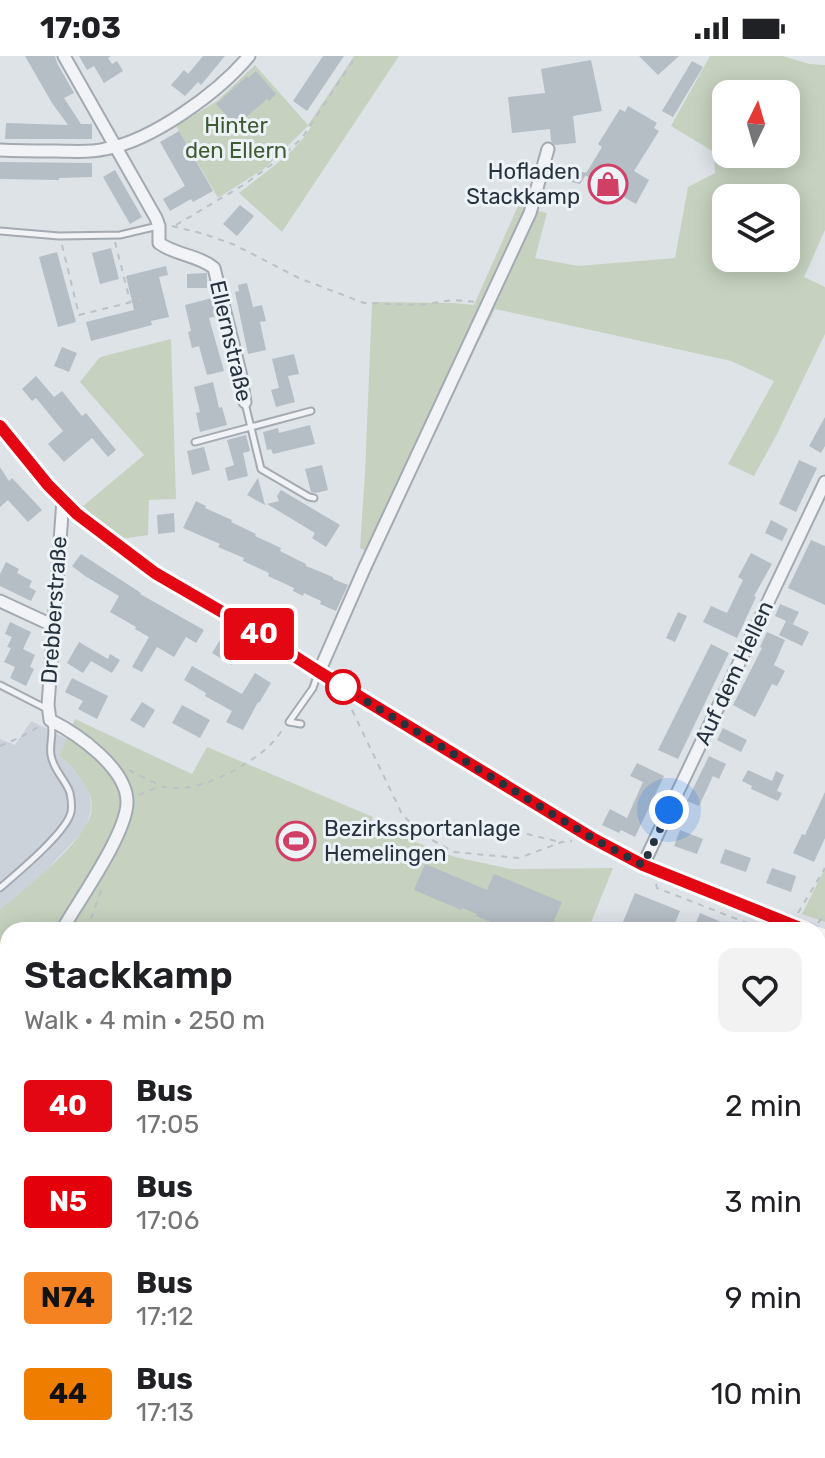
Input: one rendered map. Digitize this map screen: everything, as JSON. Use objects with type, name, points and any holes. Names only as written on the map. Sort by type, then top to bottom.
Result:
[{"type":"main road","points":[[0,426],[48,485],[77,514],[155,573],[592,838],[643,865],[786,922]]},
{"type":"street","name":"Ellernstraße","points":[[64,56],[159,226],[154,247],[207,262],[214,268],[245,402]]},
{"type":"street","points":[[0,150],[94,151],[115,147],[138,138],[209,95],[249,56]]},
{"type":"street","points":[[319,672],[530,213],[548,149]]},
{"type":"street","name":"Auf dem Hellen","points":[[643,865],[825,482]]},
{"type":"street","name":"Drebberstraße","points":[[49,715],[63,500]]},
{"type":"street","points":[[0,601],[54,626]]},
{"type":"street","points":[[49,715],[71,730],[120,775],[127,802],[113,845],[67,922]]},
{"type":"lane","points":[[0,231],[59,236],[114,235],[132,234],[159,226]]},
{"type":"lane","name":"Ellernstraße","points":[[245,402],[261,469],[314,498]]},
{"type":"lane","name":"Ellernstraße","points":[[195,442],[311,411]]},
{"type":"lane","points":[[301,724],[289,722],[313,688],[319,672]]},
{"type":"lane","points":[[0,685],[49,715],[53,730],[51,755],[70,793],[72,811],[65,827],[0,888]]},
{"type":"path","points":[[175,226],[245,184],[302,138],[356,56]]},
{"type":"path","points":[[159,226],[175,226],[235,245],[299,278],[364,303],[419,305],[453,300],[487,303]]},
{"type":"path","points":[[114,235],[130,303]]},
{"type":"path","points":[[59,236],[79,315],[148,298]]},
{"type":"path","points":[[348,690],[347,698],[402,814],[421,834],[454,852],[519,858],[562,842],[592,838]]},
{"type":"path","points":[[0,746],[21,737],[49,715]]},
{"type":"path","points":[[112,767],[125,769],[171,789],[197,786],[243,765],[269,747],[289,722]]},
{"type":"path","points":[[127,802],[160,786]]},
{"type":"path","points":[[515,831],[562,842]]},
{"type":"path","points":[[800,922],[825,868]]},
{"type":"path","points":[[655,878],[657,888],[744,922]]},
{"type":"shaded area","points":[[31,721],[67,739],[59,756],[67,761],[88,788],[92,807],[85,829],[39,878],[0,909],[0,739],[15,745]]},
{"type":"green space","name":"Hinter den Ellern","points":[[354,56],[399,56],[282,232],[239,193],[288,154],[311,127],[308,126],[265,168],[218,198],[176,126],[217,101],[255,65],[308,125]]},
{"type":"green space","points":[[710,56],[782,56],[825,65],[825,230],[804,277],[825,287],[825,334],[754,476],[728,464],[774,381],[731,361],[495,309],[456,387],[445,382],[369,553],[360,548],[372,302],[474,305],[518,206],[547,213],[535,258],[578,266],[675,258],[688,187],[715,173],[715,168],[800,168],[800,80],[712,80],[712,151],[671,126]]},
{"type":"green space","points":[[171,339],[176,499],[149,500],[148,535],[121,539],[83,506],[144,455],[80,382],[100,357]]},
{"type":"green space","name":"Bezirkssportanlage Hemelingen","points":[[75,719],[192,774],[207,747],[373,817],[371,825],[455,857],[511,869],[613,868],[591,922],[0,922],[0,909],[68,849],[88,820],[92,808],[90,796],[83,782],[59,756]]},
{"type":"green space","points":[[825,868],[825,922],[802,914]]},
{"type":"building","points":[[25,56],[55,56],[74,93],[64,98],[81,124],[92,124],[92,139],[5,139],[6,123],[68,125]]},
{"type":"building","points":[[79,56],[111,56],[108,58],[112,64],[117,61],[123,71],[104,83],[94,66],[87,70]]},
{"type":"building","points":[[203,56],[225,56],[201,85],[198,82],[185,96],[171,85],[184,70],[188,74]]},
{"type":"building","points":[[323,56],[344,56],[307,111],[293,101]]},
{"type":"building","points":[[639,56],[679,56],[658,75]]},
{"type":"building","points":[[591,60],[602,111],[573,116],[576,143],[555,145],[551,141],[550,129],[512,133],[508,97],[545,93],[541,69]]},
{"type":"building","points":[[692,61],[703,67],[673,117],[662,111]]},
{"type":"building","points":[[256,71],[276,94],[236,126],[216,104]]},
{"type":"building","points":[[628,106],[657,123],[654,128],[659,131],[634,171],[649,180],[636,204],[585,175],[602,147],[598,144],[620,109],[625,112]]},
{"type":"building","points":[[179,131],[213,191],[170,211],[163,199],[185,186],[160,142]]},
{"type":"building","points":[[0,162],[92,163],[92,177],[0,179]]},
{"type":"building","points":[[554,166],[587,173],[580,184],[551,177]]},
{"type":"building","points":[[115,170],[142,217],[130,224],[103,177]]},
{"type":"building","points":[[240,205],[254,216],[237,236],[223,224]]},
{"type":"building","points":[[111,248],[119,279],[100,284],[92,253]]},
{"type":"building","points":[[57,252],[76,322],[58,327],[39,257]]},
{"type":"building","points":[[166,266],[168,275],[159,277],[169,317],[151,321],[152,325],[91,341],[86,322],[134,310],[126,276]]},
{"type":"building","points":[[207,273],[207,288],[187,288],[187,274]]},
{"type":"building","points":[[247,283],[253,307],[262,305],[266,321],[260,322],[266,350],[248,354],[235,292],[239,291],[238,285]]},
{"type":"building","points":[[212,298],[217,316],[209,318],[224,371],[207,375],[199,346],[192,348],[185,305]]},
{"type":"building","points":[[62,347],[77,353],[69,372],[54,366]]},
{"type":"building","points":[[294,354],[299,374],[288,376],[295,402],[276,407],[271,390],[279,388],[272,359]]},
{"type":"building","points":[[36,376],[54,397],[62,391],[82,416],[86,413],[116,450],[108,457],[92,438],[64,462],[48,444],[63,431],[36,398],[32,401],[22,389]]},
{"type":"building","points":[[213,382],[227,425],[200,432],[196,413],[200,412],[194,387]]},
{"type":"building","points":[[825,417],[825,446],[821,453],[809,446]]},
{"type":"building","points":[[310,425],[315,444],[273,454],[271,449],[267,450],[263,432],[278,428],[279,433]]},
{"type":"building","points":[[246,435],[250,451],[243,453],[248,476],[228,481],[225,468],[234,465],[227,440]]},
{"type":"building","points":[[204,447],[210,470],[192,475],[187,451]]},
{"type":"building","points":[[799,460],[817,468],[796,512],[779,504]]},
{"type":"building","points":[[322,465],[328,490],[311,492],[305,469]]},
{"type":"building","points":[[0,467],[9,481],[12,478],[42,510],[28,522],[8,500],[0,507]]},
{"type":"building","points":[[258,478],[265,505],[247,495]]},
{"type":"building","points":[[281,490],[340,525],[326,547],[312,538],[315,533],[267,504],[279,501],[277,496]]},
{"type":"building","points":[[196,501],[281,548],[280,551],[306,566],[348,585],[336,611],[304,593],[303,596],[293,591],[294,588],[268,576],[269,573],[243,561],[244,558],[218,547],[220,544],[183,528]]},
{"type":"building","points":[[174,513],[175,532],[158,534],[157,515]]},
{"type":"building","points":[[771,520],[788,529],[782,541],[765,533]]},
{"type":"building","points":[[811,540],[825,546],[825,605],[788,588]]},
{"type":"building","points":[[751,553],[772,564],[754,596],[737,638],[703,622],[711,606],[727,613],[743,580],[738,577]]},
{"type":"building","points":[[81,554],[140,594],[204,630],[196,643],[186,637],[174,657],[157,647],[142,672],[132,667],[149,637],[110,612],[119,596],[72,566]]},
{"type":"building","points":[[6,562],[32,581],[29,587],[36,591],[31,601],[0,586],[0,574]]},
{"type":"building","points":[[780,604],[799,612],[793,624],[775,616]]},
{"type":"building","points":[[678,612],[687,616],[675,642],[666,638]]},
{"type":"building","points":[[786,621],[809,632],[802,646],[779,635]]},
{"type":"building","points":[[10,622],[31,632],[23,649],[35,655],[30,667],[34,669],[26,686],[10,678],[15,667],[4,662],[11,648],[7,647],[12,637],[5,634]]},
{"type":"building","points":[[767,632],[785,640],[774,665],[785,671],[777,686],[772,684],[755,717],[733,705]]},
{"type":"building","points":[[220,640],[240,651],[232,665],[212,653]]},
{"type":"building","points":[[79,642],[108,659],[110,654],[120,660],[112,673],[91,661],[83,673],[67,663]]},
{"type":"building","points":[[711,644],[729,653],[678,759],[658,750]]},
{"type":"building","points":[[192,666],[242,694],[255,673],[271,683],[243,730],[226,722],[232,711],[184,680]]},
{"type":"building","points":[[72,678],[108,696],[97,719],[78,709],[83,701],[65,692]]},
{"type":"building","points":[[142,702],[155,710],[144,728],[130,720]]},
{"type":"building","points":[[182,705],[210,720],[200,738],[172,723]]},
{"type":"building","points":[[723,728],[747,740],[741,752],[717,740]]},
{"type":"building","points":[[709,756],[726,764],[719,779],[713,776],[699,806],[687,801]]},
{"type":"building","points":[[637,763],[664,776],[635,837],[602,825],[610,809],[627,818],[643,782],[630,776]]},
{"type":"building","points":[[748,770],[772,781],[776,771],[784,775],[777,791],[782,793],[778,801],[751,789],[752,786],[742,781]]},
{"type":"building","points":[[825,792],[825,838],[814,862],[793,853]]},
{"type":"building","points":[[680,830],[703,839],[697,854],[674,846]]},
{"type":"building","points":[[725,849],[751,858],[746,872],[720,863]]},
{"type":"building","points":[[425,864],[487,890],[494,874],[562,902],[553,922],[491,922],[414,890]]},
{"type":"building","points":[[772,868],[796,876],[791,892],[766,883]]},
{"type":"building","points":[[635,893],[680,911],[675,922],[623,922]]},
{"type":"building","points":[[700,913],[721,922],[696,922]]},
{"type":"bus line","name":"40","points":[[0,426],[48,485],[77,514],[155,573],[592,838],[643,865],[785,922]]},
{"type":"place","name":"Hofladen Stackkamp","points":[[608,184]]},
{"type":"place","name":"Bezirkssportanlage Hemelingen","points":[[296,841]]},
{"type":"route","points":[[343,687],[592,838],[643,865],[669,810]]}]
